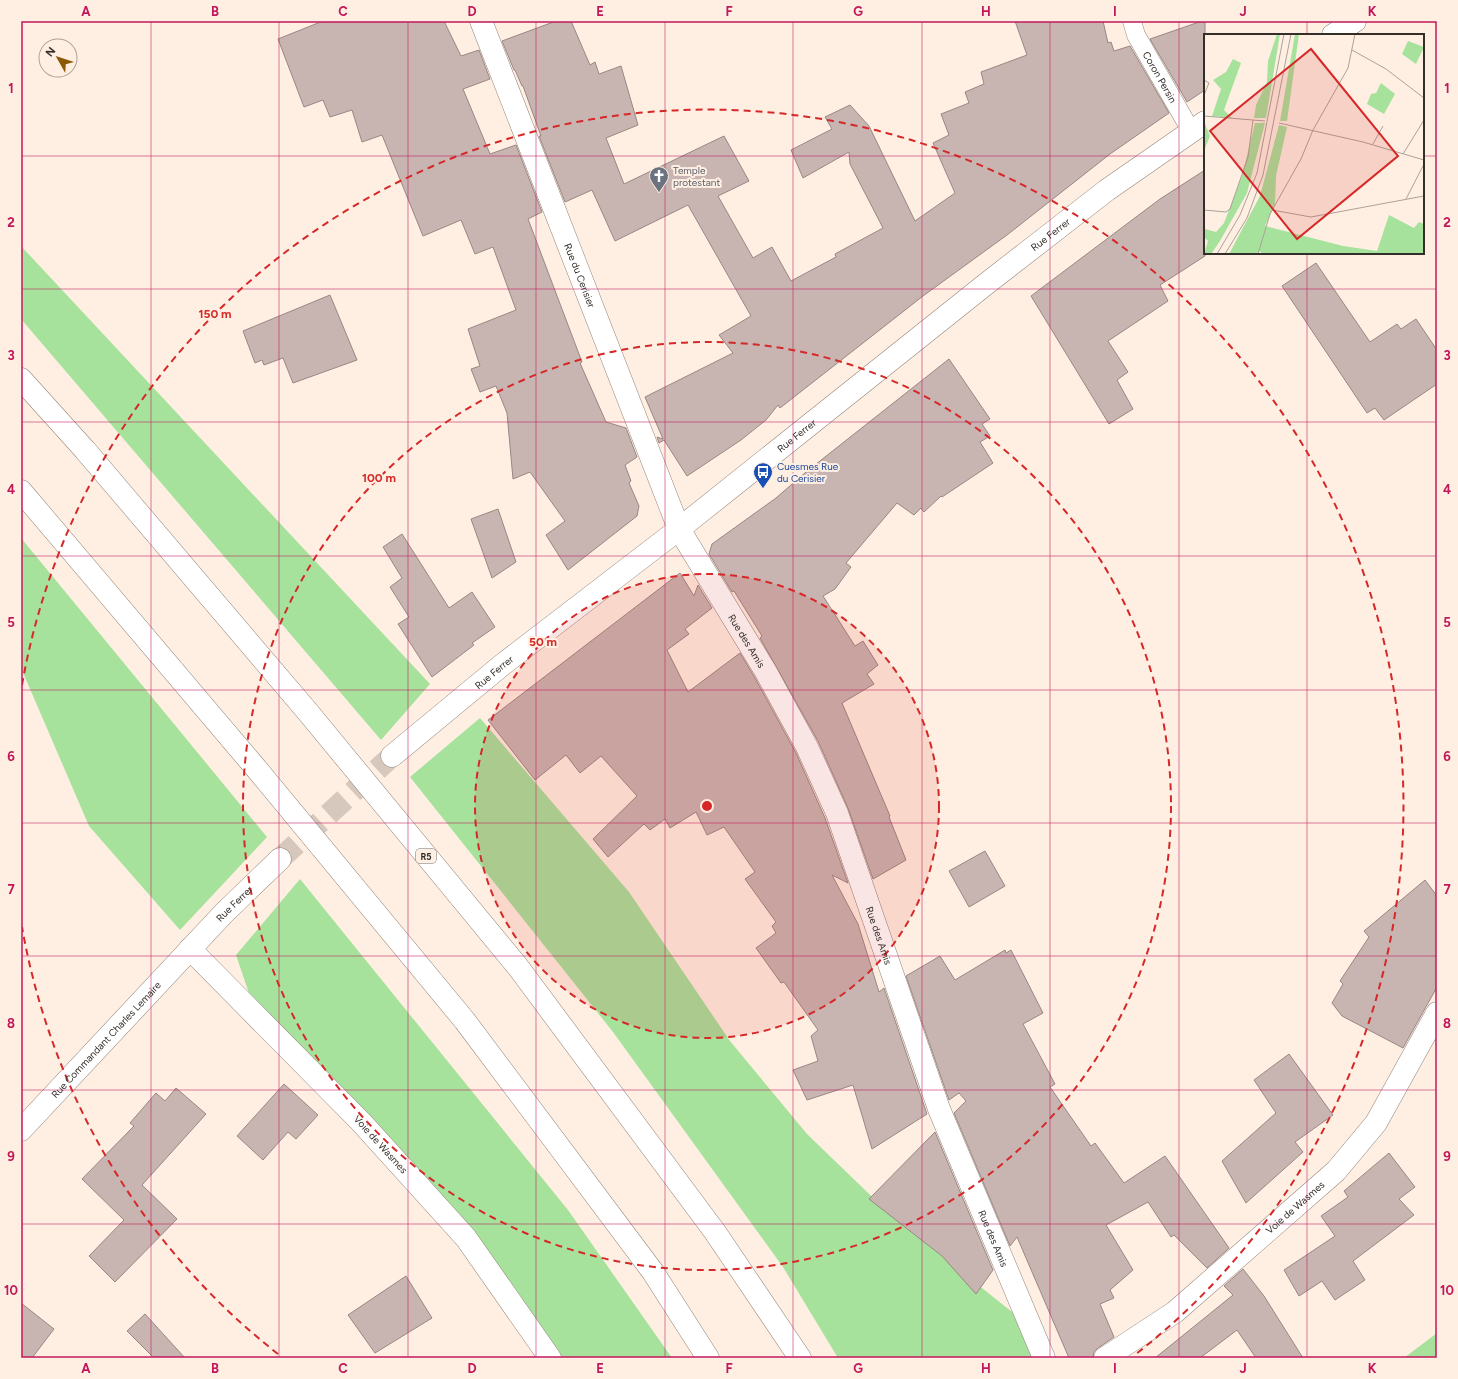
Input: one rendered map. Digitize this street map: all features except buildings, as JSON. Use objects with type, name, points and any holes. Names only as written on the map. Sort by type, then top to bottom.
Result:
[{"type":"main road","name":"Rue du Cerisier","points":[[480,21],[679,529]]},
{"type":"main road","points":[[1335,34],[1355,21]]},
{"type":"main road","name":"Rue Ferrer","points":[[392,756],[502,665],[679,529],[986,284],[1107,190],[1198,127]]},
{"type":"main road","name":"R5","points":[[21,379],[85,450],[307,711],[518,967],[715,1232],[800,1358]]},
{"type":"main road","points":[[21,491],[250,761],[464,1021],[653,1272],[708,1358]]},
{"type":"main road","name":"Rue des Amis","points":[[679,529],[766,672],[807,747],[837,813],[939,1109],[1044,1358]]},
{"type":"main road","name":"Rue Ferrer","points":[[190,950],[280,859]]},
{"type":"main road","name":"Rue Commandant Charles Lemaire","points":[[21,1130],[190,950]]},
{"type":"main road","name":"Voie de Wasmes","points":[[190,950],[362,1122],[466,1238],[550,1358]]},
{"type":"main road","name":"Voie de Wasmes","points":[[1105,1358],[1175,1312],[1336,1171],[1376,1123],[1437,1013]]},
{"type":"lane","name":"Coron Persin","points":[[1132,21],[1136,35],[1198,127]]},
{"type":"green space","points":[[21,246],[430,684],[381,740],[21,319]]},
{"type":"green space","points":[[21,538],[267,837],[180,930],[89,826],[21,668]]},
{"type":"green space","points":[[480,718],[629,892],[730,1041],[807,1134],[893,1217],[1031,1327],[1044,1358],[838,1358],[783,1267],[613,1032],[410,777]]},
{"type":"green space","points":[[300,879],[568,1210],[672,1358],[550,1358],[466,1238],[257,1017],[236,955]]},
{"type":"green space","points":[[1437,1333],[1437,1358],[1404,1358]]},
{"type":"tunnel","points":[[280,859],[392,756]]},
{"type":"place","name":"Temple protestant","points":[[659,193]]},
{"type":"place","name":"Cuesmes Rue du Cerisier","points":[[763,489]]}]
